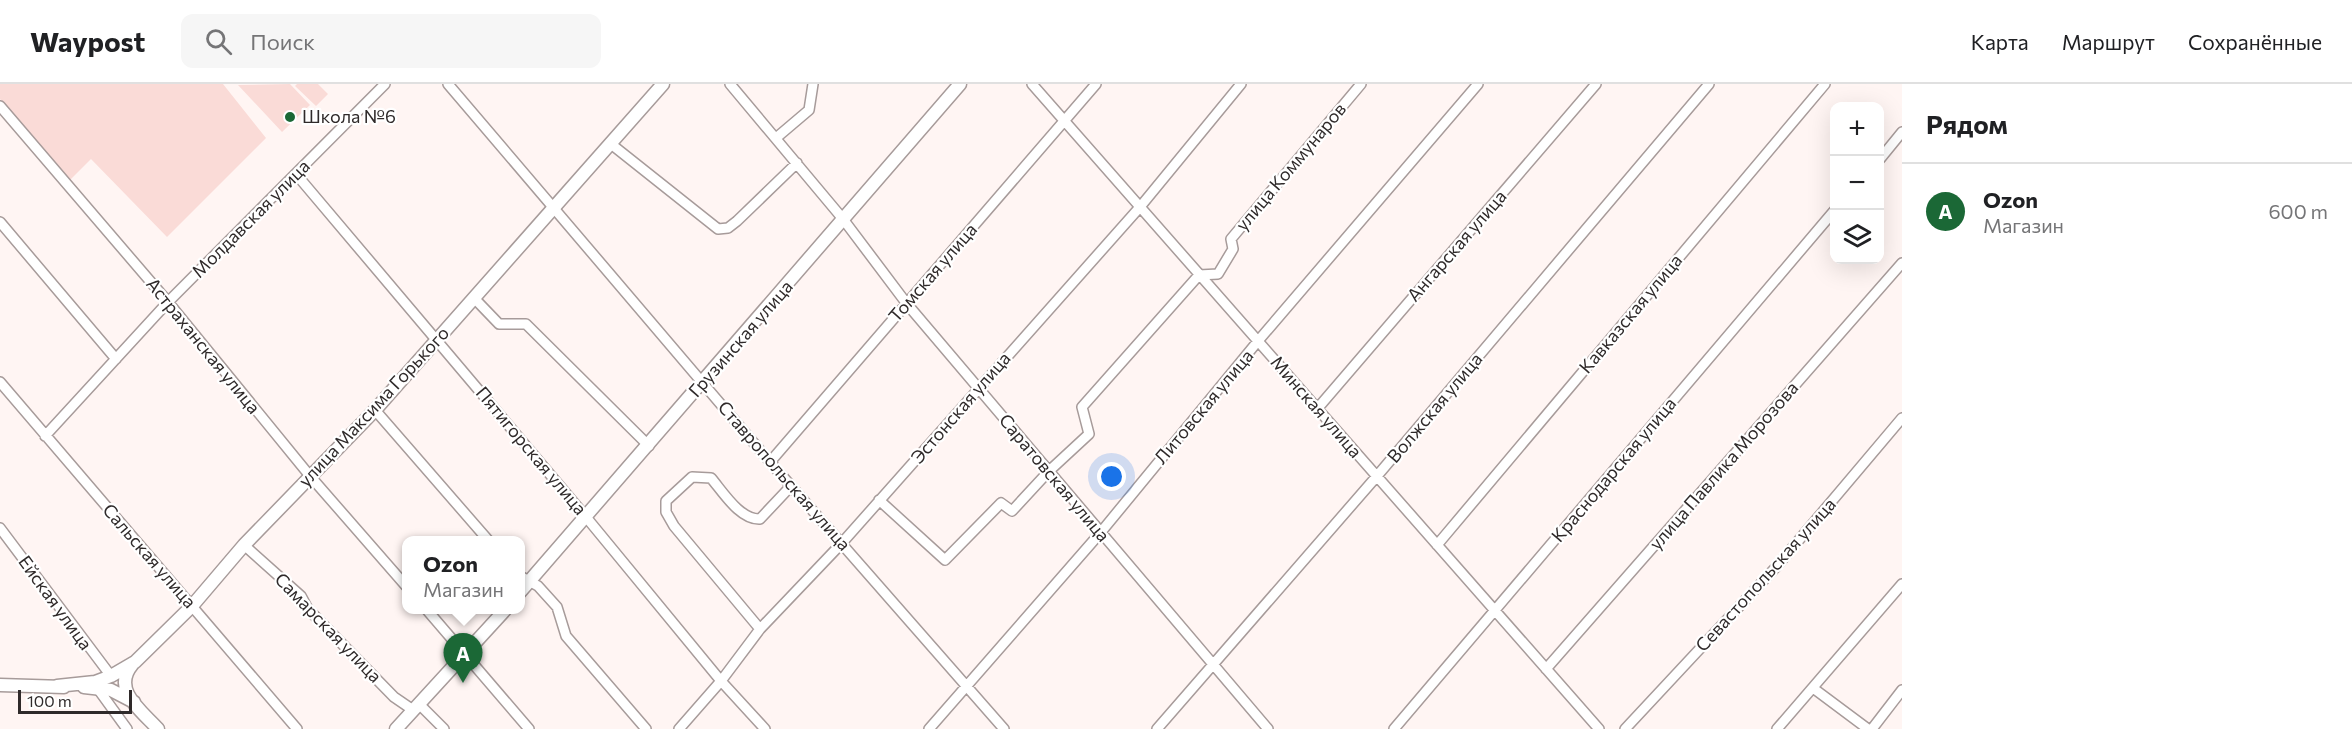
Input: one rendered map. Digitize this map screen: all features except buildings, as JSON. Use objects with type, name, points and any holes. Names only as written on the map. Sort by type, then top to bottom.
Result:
[{"type":"main road","name":"улица Максима Горького","points":[[57,686],[95,682],[135,662],[192,606],[244,545],[375,410],[663,84]]},
{"type":"main road","name":"Грузинская улица","points":[[525,579],[586,517],[649,446],[960,84]]},
{"type":"main road","points":[[396,729],[501,614]]},
{"type":"main road","points":[[135,662],[128,670],[124,685],[126,693],[158,729]]},
{"type":"main road","points":[[0,685],[111,690],[134,702]]},
{"type":"street","name":"Молдавская улица","points":[[45,436],[168,302],[385,84]]},
{"type":"street","name":"Ставропольская улица","points":[[448,84],[770,462],[1004,729]]},
{"type":"street","name":"Саратовская улица","points":[[730,84],[843,219],[907,304],[1268,729]]},
{"type":"street","points":[[776,138],[809,110],[813,84]]},
{"type":"street","name":"Минская улица","points":[[1032,84],[1599,729]]},
{"type":"street","name":"Томская улица","points":[[770,462],[1096,84]]},
{"type":"street","name":"Эстонская улица","points":[[679,729],[721,681],[760,629],[842,543],[1140,207],[1241,84]]},
{"type":"street","name":"улица Коммунаров","points":[[879,500],[945,560],[1001,503],[1012,511],[1049,471],[1089,434],[1082,407],[1199,275],[1218,274],[1233,249],[1231,239],[1361,84]]},
{"type":"street","name":"Литовская улица","points":[[929,729],[1101,532],[1258,341],[1478,84]]},
{"type":"street","name":"Ангарская улица","points":[[1317,409],[1596,84]]},
{"type":"street","name":"Волжская улица","points":[[1157,729],[1377,476],[1709,84]]},
{"type":"street","name":"Кавказская улица","points":[[1437,545],[1825,84]]},
{"type":"street","name":"Астраханская улица","points":[[0,106],[168,302],[310,476],[402,581]]},
{"type":"street","points":[[1882,156],[1902,132]]},
{"type":"street","points":[[611,144],[717,229],[728,228],[737,221],[797,163]]},
{"type":"street","name":"Пятигорская улица","points":[[296,174],[586,517],[721,681],[765,729]]},
{"type":"street","name":"Краснодарская улица","points":[[1394,729],[1830,217]]},
{"type":"street","points":[[0,222],[116,360]]},
{"type":"street","name":"улица Павлика Морозова","points":[[1546,669],[1902,263]]},
{"type":"street","points":[[474,298],[499,324],[526,324],[649,446]]},
{"type":"street","name":"Сальская улица","points":[[0,382],[297,729]]},
{"type":"street","points":[[375,410],[485,536]]},
{"type":"street","name":"Севастопольская улица","points":[[1625,729],[1777,566],[1902,418]]},
{"type":"street","points":[[760,629],[674,526],[666,512],[666,501],[692,477],[711,478],[742,513],[752,519],[760,519],[791,486]]},
{"type":"street","name":"Ейская улица","points":[[0,528],[111,676]]},
{"type":"street","name":"Самарская улица","points":[[244,545],[301,596],[308,609],[394,697],[416,707],[444,729]]},
{"type":"street","points":[[525,579],[538,586],[557,607],[566,636],[646,729]]},
{"type":"street","points":[[1778,729],[1902,584]]},
{"type":"street","points":[[431,614],[529,729]]},
{"type":"street","points":[[1813,688],[1870,729],[1902,690]]},
{"type":"street","points":[[98,689],[127,729]]},
{"type":"shaded area","points":[[0,84],[223,84],[266,138],[167,237],[91,159],[67,183],[0,99]]},
{"type":"shaded area","points":[[290,84],[310,105],[282,132],[238,85]]},
{"type":"shaded area","points":[[297,84],[318,84],[328,94],[316,106],[295,86]]},
{"type":"place","name":"Школа №6","points":[[290,117]]},
{"type":"place","name":"Ozon","points":[[463,683]]}]
